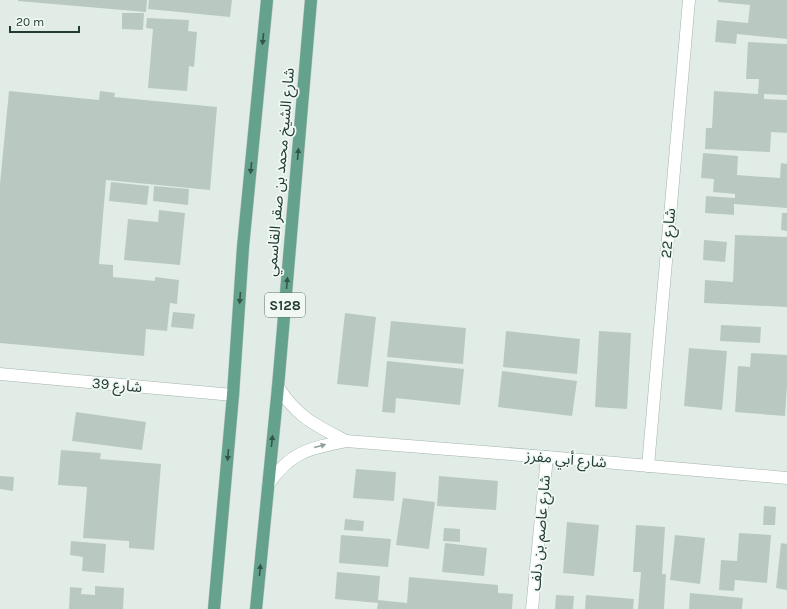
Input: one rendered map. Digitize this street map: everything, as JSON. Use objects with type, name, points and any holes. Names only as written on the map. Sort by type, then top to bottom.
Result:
[{"type":"main road","name":"شارع الشيخ محمد بن صقر القاسمي","points":[[214,609],[233,395],[243,247],[267,0]]},
{"type":"main road","name":"شارع الشيخ محمد بن صقر القاسمي","points":[[256,609],[278,387],[312,0]]},
{"type":"street","name":"شارع 22","points":[[648,466],[689,0]]},
{"type":"street","name":"شارع 39","points":[[0,374],[233,395]]},
{"type":"street","name":"شارع أبي مفرز","points":[[278,387],[285,398],[302,416],[313,424],[346,441]]},
{"type":"street","name":"شارع أبي مفرز","points":[[268,485],[281,467],[299,454],[320,446],[346,441],[787,478]]},
{"type":"street","name":"شارع عاصم بن دلف","points":[[532,609],[547,457]]},
{"type":"building","points":[[18,0],[147,0],[146,12]]},
{"type":"building","points":[[149,0],[232,0],[230,17],[148,9]]},
{"type":"building","points":[[718,0],[787,0],[787,39],[737,34],[736,44],[715,42],[717,20],[748,23],[750,5],[718,2]]},
{"type":"building","points":[[122,13],[144,13],[143,30],[122,29]]},
{"type":"building","points":[[147,18],[189,20],[188,31],[197,32],[194,67],[189,66],[187,91],[148,88],[153,29],[146,28]]},
{"type":"building","points":[[748,42],[787,44],[787,95],[764,94],[764,99],[787,100],[787,133],[771,132],[770,152],[705,149],[706,128],[712,128],[714,91],[758,94],[759,79],[746,79]]},
{"type":"building","points":[[9,91],[99,100],[100,91],[115,93],[114,97],[217,107],[210,190],[106,180],[99,264],[113,265],[113,277],[155,281],[155,277],[179,280],[177,304],[170,303],[167,331],[146,329],[144,356],[0,343],[0,184]]},
{"type":"building","points":[[703,153],[738,156],[737,175],[780,178],[781,163],[787,164],[787,208],[734,204],[734,215],[705,213],[706,196],[735,198],[735,194],[713,192],[714,179],[701,178]]},
{"type":"building","points":[[111,182],[149,186],[147,205],[109,201]]},
{"type":"building","points":[[154,186],[189,189],[188,205],[153,201]]},
{"type":"building","points":[[159,210],[185,213],[180,265],[124,260],[128,219],[158,222]]},
{"type":"building","points":[[782,213],[787,213],[787,231],[781,230]]},
{"type":"building","points":[[735,235],[787,237],[787,307],[704,303],[705,280],[733,282]]},
{"type":"building","points":[[704,240],[727,242],[725,262],[703,260]]},
{"type":"building","points":[[173,312],[195,314],[193,329],[171,327]]},
{"type":"building","points":[[345,313],[376,317],[368,387],[337,384]]},
{"type":"building","points":[[391,321],[466,328],[463,364],[387,357]]},
{"type":"building","points":[[721,325],[761,327],[760,343],[720,341]]},
{"type":"building","points":[[506,331],[580,339],[577,374],[503,367]]},
{"type":"building","points":[[599,331],[631,333],[627,409],[595,407]]},
{"type":"building","points":[[689,348],[727,351],[722,410],[684,406]]},
{"type":"building","points":[[751,353],[787,355],[785,416],[735,412],[738,366],[750,367]]},
{"type":"building","points":[[387,361],[464,369],[460,405],[396,398],[395,413],[382,412]]},
{"type":"building","points":[[502,371],[577,381],[572,416],[498,407]]},
{"type":"building","points":[[76,412],[146,422],[142,450],[72,441]]},
{"type":"building","points":[[61,450],[101,453],[100,459],[161,464],[154,550],[129,548],[129,541],[83,538],[87,487],[58,485]]},
{"type":"building","points":[[356,469],[396,472],[394,501],[353,498]]},
{"type":"building","points":[[0,476],[14,477],[13,491],[0,489]]},
{"type":"building","points":[[439,476],[498,481],[496,510],[437,506]]},
{"type":"building","points":[[403,498],[435,502],[429,549],[396,545]]},
{"type":"building","points":[[764,506],[776,507],[775,525],[763,525]]},
{"type":"building","points":[[345,519],[364,521],[363,531],[344,530]]},
{"type":"building","points":[[567,522],[599,525],[594,576],[563,573]]},
{"type":"building","points":[[636,525],[665,527],[662,574],[666,574],[664,609],[638,609],[641,572],[633,572]]},
{"type":"building","points":[[444,528],[460,529],[460,542],[443,541]]},
{"type":"building","points":[[739,533],[771,535],[767,583],[735,580],[734,591],[719,590],[721,560],[737,561]]},
{"type":"building","points":[[341,535],[391,539],[388,567],[339,563]]},
{"type":"building","points":[[675,535],[705,538],[700,584],[670,580]]},
{"type":"building","points":[[71,541],[106,544],[104,573],[82,571],[83,557],[70,555]]},
{"type":"building","points":[[445,543],[487,548],[484,576],[442,572]]},
{"type":"building","points":[[781,543],[787,544],[787,590],[776,588]]},
{"type":"building","points":[[337,572],[380,576],[378,600],[407,603],[409,577],[498,585],[498,593],[513,594],[512,609],[377,609],[378,603],[335,599]]},
{"type":"building","points":[[95,586],[124,588],[123,609],[69,609],[70,587],[82,588],[81,594],[95,595]]},
{"type":"building","points":[[690,593],[743,598],[742,609],[689,609]]},
{"type":"building","points":[[556,595],[574,596],[573,609],[555,609]]},
{"type":"building","points":[[586,595],[634,599],[633,609],[585,609]]}]
